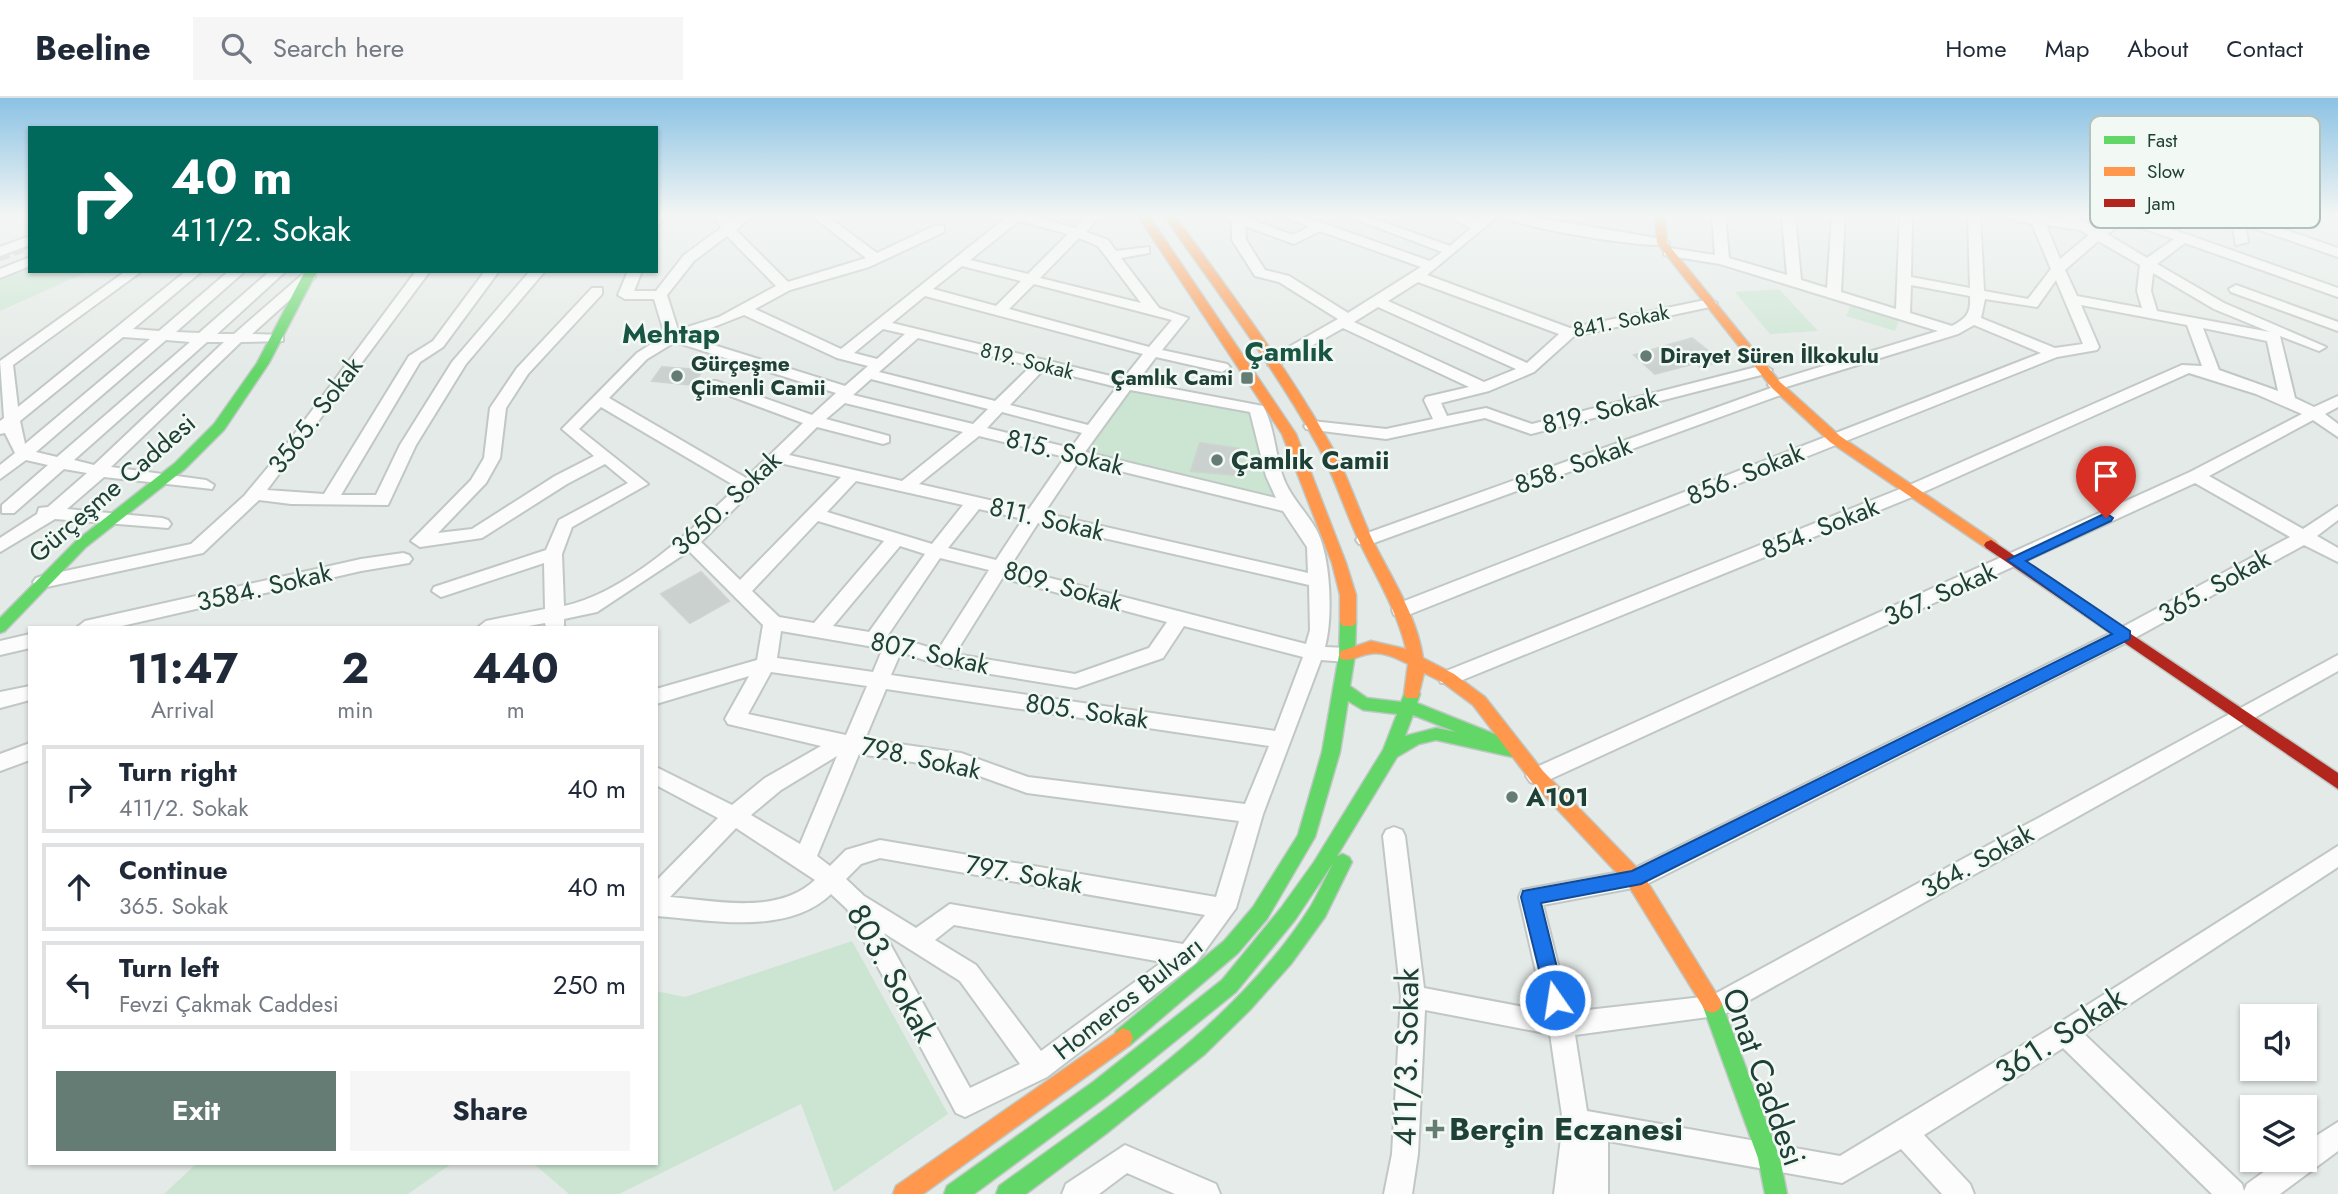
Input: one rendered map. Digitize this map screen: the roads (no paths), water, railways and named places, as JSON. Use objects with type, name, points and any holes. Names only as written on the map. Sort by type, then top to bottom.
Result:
[{"type":"main road","name":"Homeros Bulvarı","points":[[904,1194],[1171,1002],[1231,947],[1260,913],[1306,837],[1331,752],[1344,690],[1348,655],[1348,595],[1320,510],[1289,434],[1177,267]]},
{"type":"main road","points":[[1205,267],[1273,362],[1347,491],[1365,540],[1401,610],[1418,664]]},
{"type":"main road","points":[[1681,267],[1779,387],[1835,439],[2338,782]]},
{"type":"main road","name":"Gürçeşme Caddesi","points":[[0,627],[42,582],[108,520],[164,479],[201,447],[227,418],[278,338],[310,274]]},
{"type":"main road","points":[[1256,386],[1257,409]]},
{"type":"main road","points":[[1316,547],[1320,510]]},
{"type":"main road","name":"Onat Caddesi","points":[[1348,655],[1371,647],[1384,648],[1448,678],[1479,701],[1537,776],[1635,879],[1714,1007],[1769,1158],[1776,1194]]},
{"type":"main road","name":"Homeros Bulvarı","points":[[955,1194],[1100,1089],[1229,986],[1301,896],[1391,752],[1416,684],[1418,664]]},
{"type":"main road","name":"Onat Caddesi","points":[[1344,690],[1366,706],[1408,706],[1463,726],[1517,751]]},
{"type":"main road","points":[[1391,752],[1415,738],[1436,734],[1517,751]]},
{"type":"main road","points":[[1007,1194],[1142,1093],[1225,1021],[1270,974],[1320,910],[1340,869],[1368,790]]},
{"type":"street","points":[[660,295],[682,267]]},
{"type":"street","points":[[766,267],[785,287]]},
{"type":"street","points":[[556,622],[553,554],[565,524],[640,484],[569,429],[601,400],[642,356],[673,337],[724,320],[785,287],[850,267]]},
{"type":"street","points":[[842,355],[952,267]]},
{"type":"street","points":[[942,659],[1033,516],[1127,385],[1181,318],[985,267]]},
{"type":"street","points":[[1000,310],[1041,267]]},
{"type":"street","points":[[1123,267],[1154,311]]},
{"type":"street","points":[[1257,267],[1261,273],[1284,279],[1345,321],[1484,388]]},
{"type":"street","points":[[1273,362],[1379,302],[1430,267]]},
{"type":"street","points":[[1747,267],[1834,292],[1953,331]]},
{"type":"street","points":[[1793,267],[1794,281]]},
{"type":"street","points":[[1834,292],[1836,267]]},
{"type":"street","points":[[1903,314],[1906,267]]},
{"type":"street","points":[[1977,267],[1978,309],[1973,320],[2054,353]]},
{"type":"street","points":[[2147,267],[2144,291],[2151,314]]},
{"type":"street","points":[[2152,267],[2219,306],[2319,347]]},
{"type":"street","points":[[2201,323],[2236,289],[2254,267]]},
{"type":"street","points":[[2268,267],[2338,293]]},
{"type":"street","points":[[1906,280],[2032,304],[2055,268]]},
{"type":"street","points":[[2055,268],[2070,299],[2338,352]]},
{"type":"street","points":[[132,273],[2,366],[6,424],[13,439],[26,454],[99,471],[205,485]]},
{"type":"street","points":[[6,424],[193,273]]},
{"type":"street","points":[[0,474],[236,273]]},
{"type":"street","points":[[4,508],[61,464],[277,273]]},
{"type":"street","name":"3565. Sokak","points":[[42,582],[197,549],[255,494],[290,453],[422,273]]},
{"type":"street","points":[[329,500],[414,359],[438,344],[491,273]]},
{"type":"street","points":[[255,494],[382,501],[408,445],[460,362],[536,273]]},
{"type":"street","points":[[634,273],[625,295],[660,295]]},
{"type":"street","points":[[0,547],[51,513],[99,471],[155,412],[310,274]]},
{"type":"street","name":"841. Sokak","points":[[1416,276],[1569,333],[1710,303]]},
{"type":"street","points":[[2236,289],[2338,327]]},
{"type":"street","points":[[597,291],[522,371],[498,408],[492,458],[478,483],[420,541],[476,534],[561,480],[606,457]]},
{"type":"street","points":[[924,291],[1152,352],[1222,367]]},
{"type":"street","points":[[660,295],[673,337]]},
{"type":"street","name":"856. Sokak","points":[[1401,610],[2054,353],[2092,347],[2070,299]]},
{"type":"street","points":[[1379,302],[1529,369]]},
{"type":"street","points":[[743,309],[875,369],[999,408],[1094,431]]},
{"type":"street","name":"858. Sokak","points":[[1365,540],[1779,387],[1953,331],[1973,320]]},
{"type":"street","points":[[2201,323],[2212,373],[2288,401],[2315,415],[2338,432]]},
{"type":"street","name":"819. Sokak","points":[[880,324],[1127,385],[1257,409]]},
{"type":"street","points":[[120,332],[201,338],[278,338]]},
{"type":"street","name":"3650. Sokak","points":[[509,626],[556,622],[599,603],[690,542],[814,421],[915,333]]},
{"type":"street","points":[[1442,422],[1432,400],[1484,388],[1529,369],[1569,333]]},
{"type":"street","points":[[673,337],[844,395]]},
{"type":"street","points":[[2274,338],[2288,401]]},
{"type":"street","points":[[906,486],[976,430],[1041,364]]},
{"type":"street","name":"854. Sokak","points":[[1448,678],[1911,491],[2187,368],[2212,373]]},
{"type":"street","name":"819. Sokak","points":[[1312,426],[1386,434],[1486,413],[1531,429],[1764,370]]},
{"type":"street","points":[[712,384],[814,421],[883,439]]},
{"type":"street","name":"815. Sokak","points":[[844,395],[1077,456],[1289,507]]},
{"type":"street","points":[[601,400],[748,487]]},
{"type":"street","name":"367. Sokak","points":[[1537,776],[2196,476],[2338,401]]},
{"type":"street","points":[[855,902],[968,973],[1038,1068],[1188,956],[1224,908],[1252,814],[1307,676],[1320,630],[1316,547],[1307,529],[1289,507],[1274,475],[1257,409]]},
{"type":"street","name":"811. Sokak","points":[[776,457],[1317,581]]},
{"type":"street","points":[[741,591],[854,473]]},
{"type":"street","points":[[2196,476],[2338,556]]},
{"type":"street","points":[[874,640],[936,551],[975,502]]},
{"type":"street","points":[[4,508],[162,524]]},
{"type":"street","name":"365. Sokak","points":[[1561,1025],[1530,897],[1635,879],[2124,635],[2304,537],[2338,512]]},
{"type":"street","name":"809. Sokak","points":[[815,514],[936,551],[1000,567],[1017,576],[1314,653],[1348,655]]},
{"type":"street","points":[[819,630],[896,539]]},
{"type":"street","points":[[690,542],[773,623]]},
{"type":"street","points":[[441,591],[553,554]]},
{"type":"street","name":"3584. Sokak","points":[[94,626],[361,565],[403,559]]},
{"type":"street","name":"807. Sokak","points":[[773,623],[895,643],[942,659],[1076,681],[1156,653],[1180,618]]},
{"type":"street","name":"798. Sokak","points":[[773,623],[766,664],[735,719],[855,744],[961,761],[1027,785],[1252,814]]},
{"type":"street","points":[[0,648],[28,641]]},
{"type":"street","points":[[805,858],[855,744],[895,643]]},
{"type":"street","name":"364. Sokak","points":[[1714,1007],[2338,662]]},
{"type":"street","points":[[658,696],[766,664]]},
{"type":"street","name":"805. Sokak","points":[[766,664],[1283,740]]},
{"type":"street","points":[[1307,676],[1344,690]]},
{"type":"street","points":[[0,700],[28,693]]},
{"type":"street","points":[[658,895],[732,818],[773,784],[837,746],[855,744]]},
{"type":"street","points":[[0,763],[28,752]]},
{"type":"street","name":"803. Sokak","points":[[659,780],[805,858],[833,879],[855,902],[965,1104],[1038,1068]]},
{"type":"street","name":"411/3. Sokak","points":[[1394,836],[1413,997],[1405,1154],[1398,1194]]},
{"type":"street","name":"797. Sokak","points":[[658,906],[756,914],[811,898],[854,857],[880,849],[1224,908]]},
{"type":"street","name":"361. Sokak","points":[[1585,1123],[1842,1170],[1905,1134],[2338,855]]},
{"type":"street","points":[[918,940],[950,914],[1188,956]]},
{"type":"street","points":[[1413,997],[1561,1025],[1714,1007]]},
{"type":"street","points":[[1561,1025],[1585,1123],[1594,1194]]},
{"type":"street","points":[[2065,1032],[2232,1194]]},
{"type":"street","points":[[1568,1194],[1585,1123]]},
{"type":"street","points":[[1905,1134],[1960,1194]]},
{"type":"street","points":[[2317,1150],[2338,1135]]},
{"type":"street","points":[[1076,1194],[1125,1158],[1206,1194]]},
{"type":"street","points":[[2257,1194],[2287,1172]]},
{"type":"place","name":"Dirayet Süren İlkokulu","points":[[1646,356]]},
{"type":"place","name":"Gürçeşme Çimenli Camii","points":[[677,376]]},
{"type":"place","name":"Çamlık Cami","points":[[1247,378]]},
{"type":"place","name":"Çamlık Camii","points":[[1217,460]]},
{"type":"place","name":"A101","points":[[1512,797]]},
{"type":"place","name":"Berçin Eczanesi","points":[[1435,1129]]},
{"type":"district","name":"Mehtap","points":[[671,333]]},
{"type":"district","name":"Çamlık","points":[[1289,351]]}]
